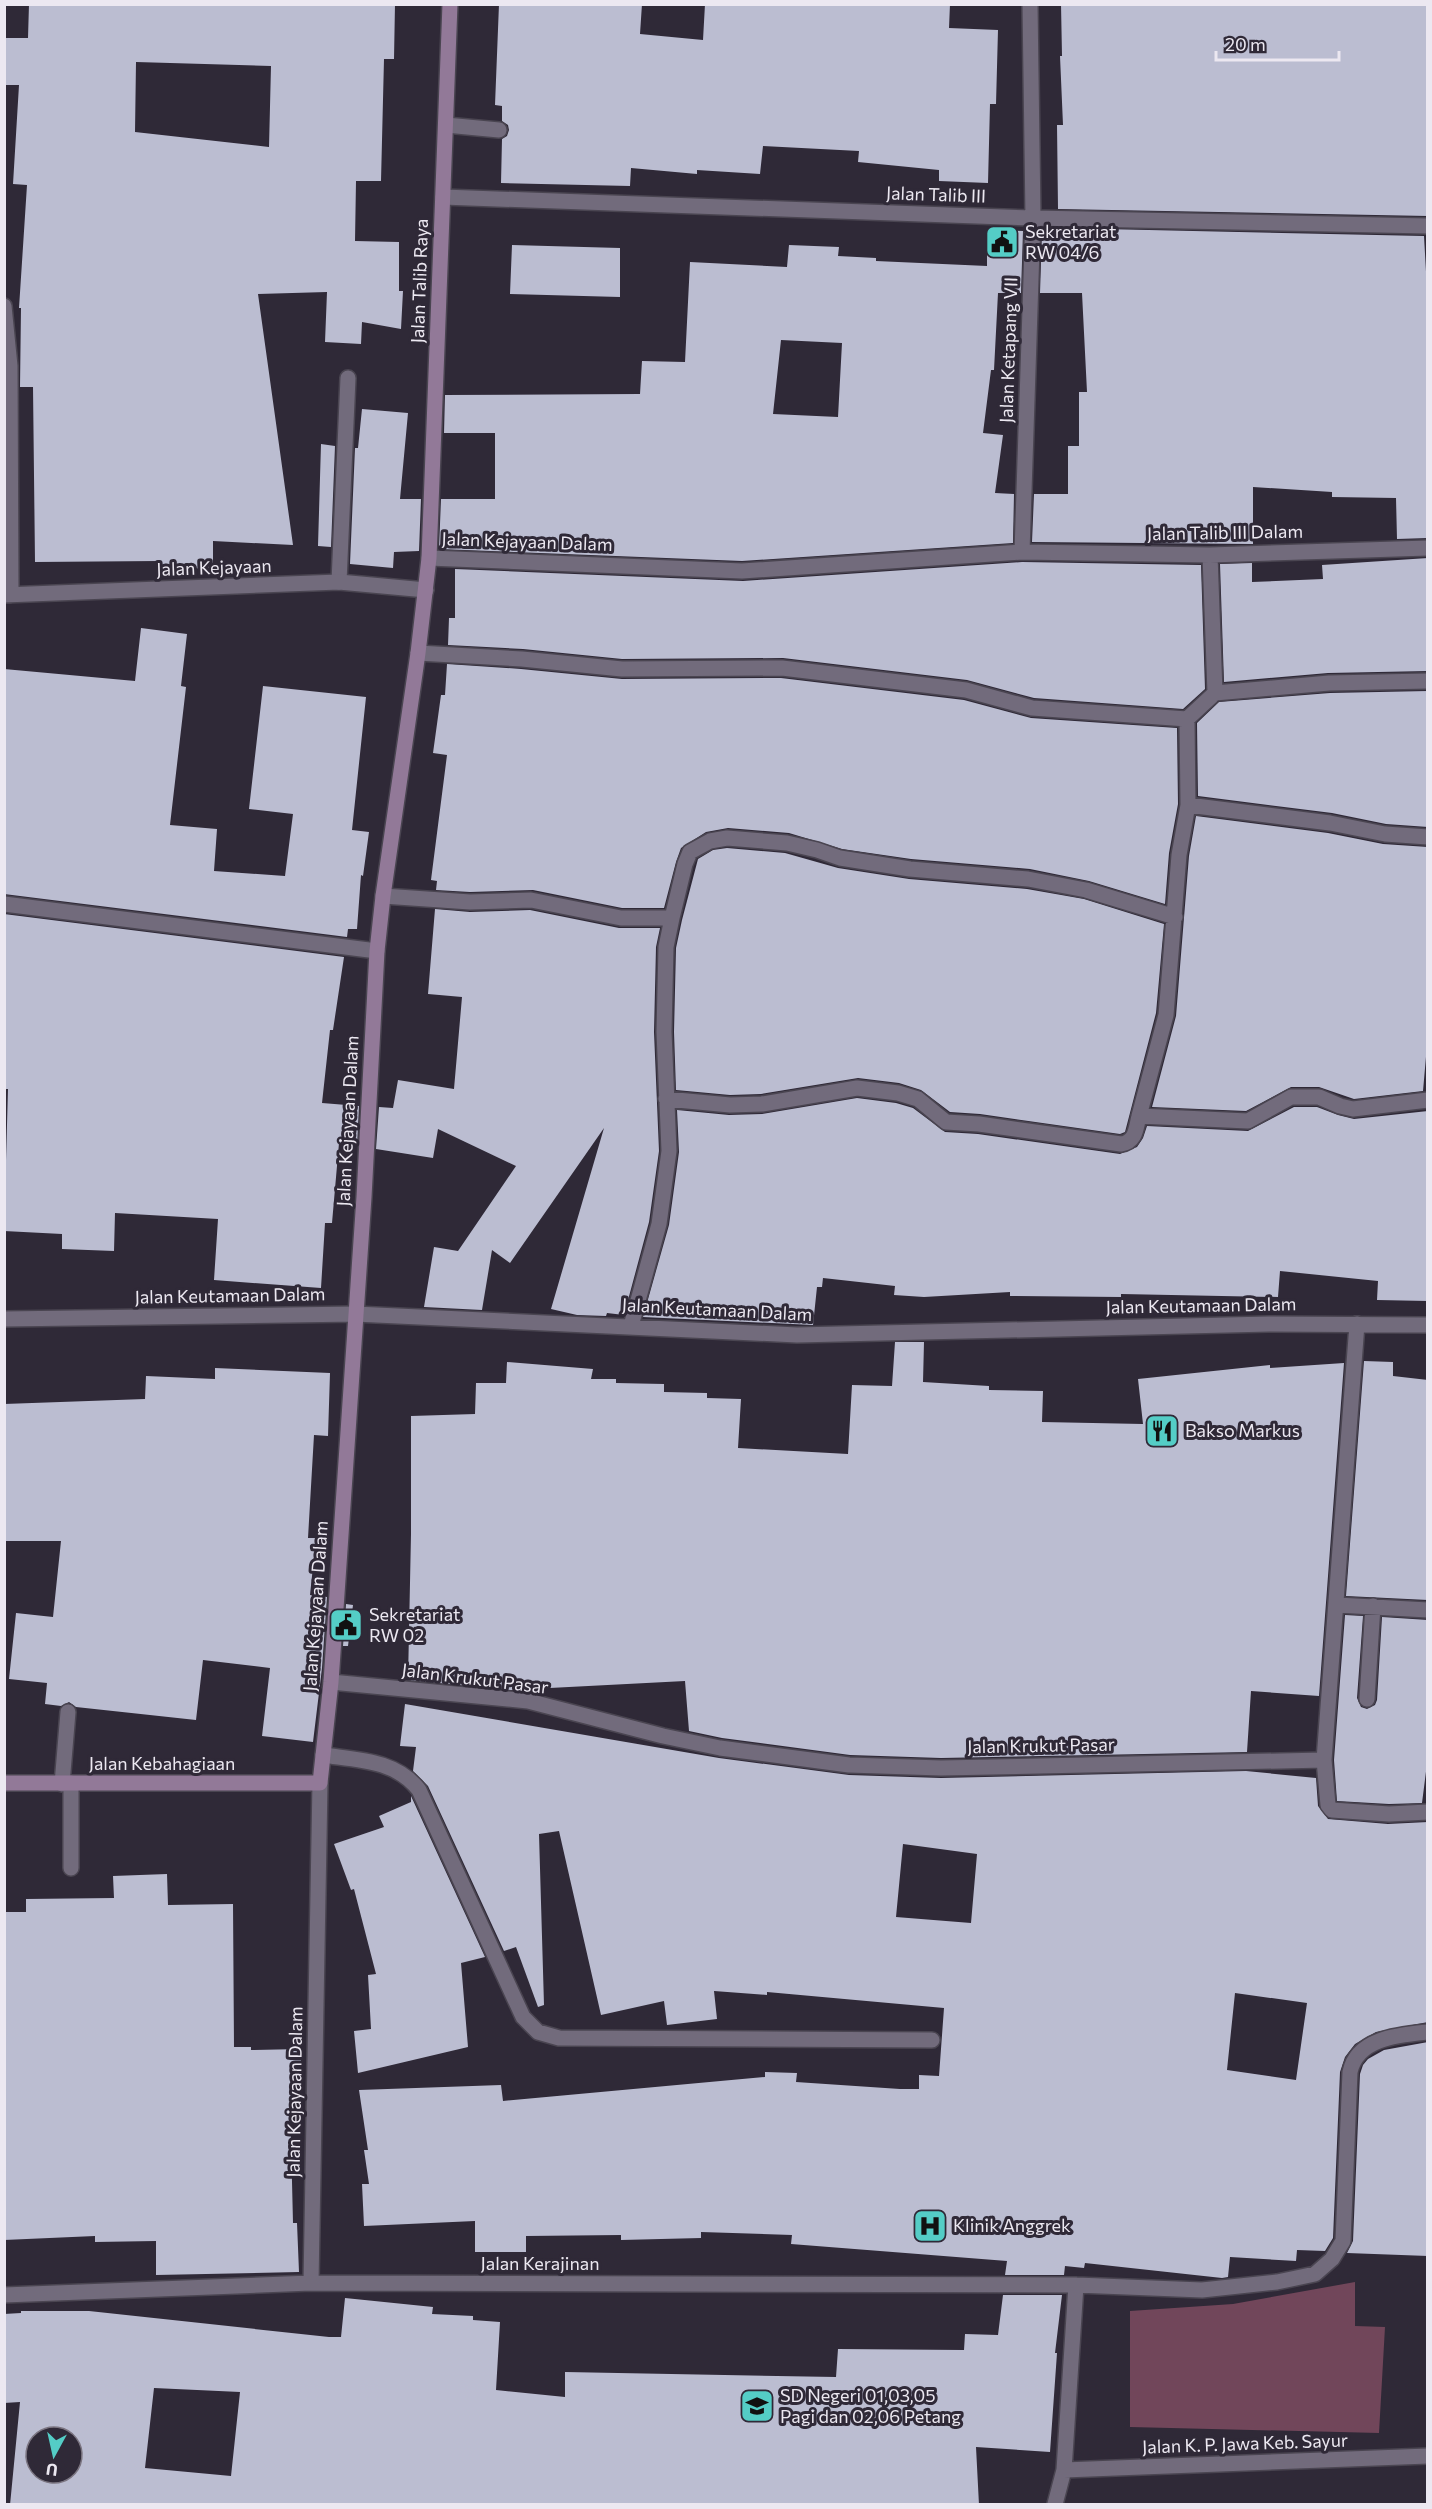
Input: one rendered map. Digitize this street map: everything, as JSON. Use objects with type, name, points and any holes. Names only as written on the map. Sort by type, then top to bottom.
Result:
[{"type":"street","name":"Jalan Talib Raya","points":[[429,558],[450,4]]},
{"type":"street","name":"Jalan Ketapang VII","points":[[1022,552],[1033,218],[1030,4]]},
{"type":"street","points":[[446,124],[499,130]]},
{"type":"street","name":"Jalan Talib III","points":[[443,197],[1033,218],[1428,226]]},
{"type":"street","points":[[4,306],[10,366],[8,595]]},
{"type":"street","points":[[339,582],[348,378]]},
{"type":"street","name":"Jalan Talib III Dalam","points":[[1022,552],[1210,555],[1428,548]]},
{"type":"street","name":"Jalan Kejayaan Dalam","points":[[311,2283],[320,1783],[331,1682],[364,1197],[377,951],[429,558],[742,571],[1022,552]]},
{"type":"street","points":[[1210,555],[1215,693]]},
{"type":"street","name":"Jalan Kejayaan","points":[[8,595],[339,582],[426,590]]},
{"type":"street","points":[[418,654],[522,659],[622,669],[782,668],[966,690],[1032,708],[1187,719],[1215,693],[1329,683],[1428,681]]},
{"type":"street","points":[[666,1099],[730,1105],[762,1104],[857,1088],[898,1093],[918,1099],[946,1122],[1127,1143],[1133,1138],[1166,1015],[1179,855],[1188,805],[1187,719]]},
{"type":"street","points":[[1188,805],[1307,820],[1385,834],[1428,837]]},
{"type":"street","points":[[631,1326],[659,1224],[669,1151],[664,1032],[666,947],[685,864],[690,852],[710,842],[726,838],[787,843],[840,858],[910,869],[1028,879],[1086,890],[1175,917]]},
{"type":"street","points":[[383,896],[470,902],[531,900],[621,918],[672,918]]},
{"type":"street","points":[[4,904],[377,951]]},
{"type":"street","points":[[1139,1116],[1248,1121],[1291,1097],[1319,1097],[1340,1106],[1359,1109],[1428,1100]]},
{"type":"street","name":"Jalan Keutamaan Dalam","points":[[4,1319],[355,1314],[797,1335],[1269,1324],[1428,1325]]},
{"type":"street","points":[[1357,1324],[1324,1760],[1328,1805],[1332,1810],[1389,1814],[1428,1812]]},
{"type":"street","points":[[1336,1605],[1428,1610]]},
{"type":"street","points":[[1367,1699],[1373,1606]]},
{"type":"street","name":"Jalan Krukut Pasar","points":[[331,1682],[528,1701],[663,1736],[720,1748],[849,1765],[941,1768],[1324,1760]]},
{"type":"street","points":[[68,1712],[66,1784],[71,1868]]},
{"type":"street","points":[[324,1755],[376,1763],[397,1770],[410,1779],[419,1790],[523,2018],[538,2032],[559,2038],[932,2040]]},
{"type":"street","name":"Jalan Kebahagiaan","points":[[4,1783],[320,1783]]},
{"type":"street","name":"Jalan Kerajinan","points":[[4,2295],[311,2283],[1076,2285],[1202,2290],[1276,2282],[1315,2274],[1332,2259],[1343,2241],[1347,2106],[1351,2064],[1366,2046],[1389,2038],[1428,2032]]},
{"type":"street","points":[[1055,2505],[1064,2470],[1076,2285]]},
{"type":"street","name":"Jalan K. P. Jawa Keb. Sayur","points":[[1064,2470],[1428,2456]]},
{"type":"shaded area","points":[[1355,2282],[1355,2326],[1385,2327],[1379,2433],[1130,2427],[1130,2311],[1233,2304]]},
{"type":"building","points":[[29,4],[395,4],[394,59],[384,59],[381,181],[356,181],[355,241],[399,242],[399,291],[403,291],[401,329],[362,322],[361,344],[325,342],[327,292],[258,294],[293,545],[213,541],[213,569],[159,567],[159,561],[35,562],[33,387],[20,387],[21,308],[19,308],[27,185],[13,184],[19,85],[4,85],[4,38],[28,38]],"holes":[[[136,62],[271,66],[269,147],[135,132]]]},
{"type":"building","points":[[499,4],[642,4],[640,34],[703,40],[705,4],[950,4],[949,28],[998,30],[996,104],[990,104],[988,183],[939,181],[939,170],[858,162],[859,151],[763,146],[760,174],[697,170],[697,174],[631,168],[630,186],[501,183],[502,139],[507,136],[509,130],[508,125],[502,121],[502,106],[495,105]]},
{"type":"building","points":[[1061,4],[1428,4],[1428,216],[1058,209],[1057,125],[1063,125],[1060,56],[1062,56]]},
{"type":"building","points":[[1058,228],[1424,236],[1428,307],[1428,538],[1397,539],[1396,498],[1332,497],[1332,492],[1253,487],[1253,544],[1032,542],[1034,494],[1068,494],[1068,446],[1079,446],[1079,392],[1087,392],[1082,293],[1040,293],[1042,232],[1058,232]]},
{"type":"building","points":[[987,230],[1023,231],[1021,293],[998,293],[994,370],[991,370],[983,433],[1003,435],[995,493],[1014,494],[1013,543],[742,561],[439,549],[441,499],[495,499],[495,433],[444,433],[445,395],[640,394],[642,361],[685,362],[690,262],[787,267],[789,245],[839,247],[838,256],[876,258],[876,261],[987,266]],"holes":[[[781,340],[842,343],[838,417],[773,414]]]},
{"type":"building","points":[[512,245],[620,248],[620,297],[510,294]]},
{"type":"building","points":[[362,409],[408,413],[400,499],[421,499],[419,551],[394,552],[393,568],[350,564],[355,448],[358,448]]},
{"type":"building","points":[[321,444],[335,446],[331,547],[318,546]]},
{"type":"building","points":[[1428,558],[1428,671],[1328,673],[1224,682],[1220,564],[1252,563],[1252,582],[1323,579],[1322,565]]},
{"type":"building","points":[[1022,562],[1201,565],[1205,689],[1183,709],[1034,698],[967,680],[783,658],[622,659],[523,649],[448,645],[449,618],[455,618],[455,569],[743,581]]},
{"type":"building","points":[[141,628],[187,634],[181,686],[186,687],[170,825],[217,829],[214,871],[285,876],[293,814],[249,809],[263,686],[366,697],[352,830],[369,832],[363,876],[361,875],[357,929],[348,929],[347,937],[4,894],[4,669],[135,681]]},
{"type":"building","points":[[447,664],[622,679],[781,678],[964,700],[1031,718],[1177,728],[1178,804],[1169,853],[1165,904],[1089,881],[1030,869],[911,859],[842,849],[789,833],[728,828],[706,832],[681,848],[664,908],[622,908],[533,890],[470,892],[436,890],[437,881],[431,880],[447,755],[433,753],[441,695],[445,695]]},
{"type":"building","points":[[1428,691],[1428,827],[1386,824],[1332,813],[1198,796],[1197,723],[1219,702],[1330,693]]},
{"type":"building","points":[[1196,816],[1328,833],[1383,844],[1428,847],[1428,1034],[1423,1091],[1354,1099],[1319,1087],[1291,1087],[1246,1111],[1152,1107],[1176,1016],[1189,856]]},
{"type":"building","points":[[727,848],[785,853],[838,868],[909,879],[1027,889],[1084,899],[1164,924],[1156,1013],[1125,1132],[1120,1134],[980,1114],[950,1112],[921,1090],[899,1083],[858,1078],[761,1094],[730,1095],[676,1090],[674,1032],[676,948],[698,859],[713,850]]},
{"type":"building","points":[[435,909],[470,912],[530,910],[619,928],[660,928],[656,947],[654,1032],[659,1151],[649,1222],[624,1315],[607,1313],[606,1316],[577,1315],[551,1309],[604,1128],[510,1263],[492,1250],[482,1310],[424,1307],[434,1247],[458,1251],[516,1166],[438,1129],[433,1158],[376,1149],[379,1107],[393,1108],[398,1080],[454,1089],[462,997],[428,994]]},
{"type":"building","points":[[4,914],[344,957],[333,1030],[330,1030],[322,1103],[359,1106],[357,1146],[339,1143],[332,1223],[325,1223],[321,1288],[214,1280],[218,1219],[115,1213],[114,1251],[62,1249],[62,1234],[4,1231],[8,1089],[4,1089]]},
{"type":"building","points":[[857,1098],[896,1103],[913,1108],[945,1132],[978,1134],[1120,1154],[1137,1147],[1147,1126],[1248,1131],[1294,1107],[1317,1107],[1354,1119],[1428,1111],[1428,1301],[1377,1300],[1378,1281],[1280,1271],[1278,1297],[1121,1294],[1121,1297],[1010,1296],[1010,1292],[924,1297],[894,1295],[895,1286],[823,1278],[822,1287],[817,1287],[813,1325],[643,1317],[669,1225],[679,1152],[677,1110],[729,1115],[762,1114]]},
{"type":"building","points":[[895,1342],[924,1342],[923,1382],[989,1386],[989,1390],[1043,1391],[1042,1422],[1143,1424],[1138,1379],[1270,1365],[1270,1368],[1344,1363],[1319,1696],[1251,1691],[1247,1752],[941,1758],[850,1755],[722,1738],[689,1731],[685,1681],[511,1690],[408,1680],[411,1416],[475,1414],[476,1383],[506,1383],[507,1362],[593,1369],[591,1379],[616,1379],[616,1383],[664,1384],[664,1392],[707,1393],[707,1398],[741,1399],[738,1448],[848,1454],[852,1385],[892,1386]]},
{"type":"building","points":[[1364,1361],[1393,1362],[1393,1376],[1428,1380],[1428,1600],[1346,1596]]},
{"type":"building","points":[[215,1368],[330,1373],[328,1436],[314,1435],[308,1538],[316,1538],[310,1595],[327,1597],[322,1668],[313,1742],[262,1736],[270,1668],[203,1660],[196,1720],[76,1707],[69,1702],[61,1706],[45,1704],[47,1683],[9,1679],[16,1613],[53,1617],[61,1541],[4,1541],[4,1404],[145,1399],[146,1376],[215,1379]]},
{"type":"building","name":"Sekretariat RW 02","points":[[346,1604],[353,1605],[348,1646],[343,1646]]},
{"type":"building","points":[[1345,1615],[1363,1616],[1357,1698],[1361,1707],[1367,1709],[1375,1705],[1377,1700],[1382,1617],[1428,1620],[1428,1756],[1422,1803],[1337,1801],[1334,1760]]},
{"type":"building","points":[[405,1704],[719,1758],[849,1775],[941,1778],[1246,1771],[1316,1778],[1318,1806],[1328,1819],[1388,1824],[1428,1822],[1428,2022],[1376,2032],[1355,2044],[1345,2057],[1340,2072],[1333,2238],[1325,2251],[1297,2250],[1296,2261],[1230,2257],[1228,2277],[1085,2263],[1084,2268],[1065,2266],[1064,2275],[1005,2275],[1007,2261],[791,2244],[792,2235],[701,2232],[701,2238],[621,2240],[621,2235],[526,2236],[526,2252],[475,2252],[475,2221],[364,2226],[362,2184],[369,2184],[364,2150],[368,2150],[359,2090],[501,2085],[503,2101],[765,2077],[765,2072],[797,2073],[796,2082],[900,2089],[919,2089],[919,2075],[939,2076],[944,2008],[767,1992],[767,1995],[714,1991],[717,2019],[667,2025],[664,2001],[601,2015],[559,1831],[539,1834],[544,2005],[538,2007],[516,1947],[504,1951],[428,1786],[413,1771],[416,1747],[400,1746]],"holes":[[[903,1844],[977,1854],[971,1923],[896,1917]],[[1235,1993],[1307,2003],[1296,2080],[1227,2070]]]},
{"type":"building","points":[[411,1796],[485,1957],[461,1963],[468,2047],[358,2073],[354,2031],[371,2029],[368,1975],[376,1974],[354,1889],[351,1890],[334,1844],[384,1827],[379,1816],[411,1802]]},
{"type":"building","points":[[167,1874],[168,1905],[233,1904],[234,2047],[251,2047],[251,2050],[301,2049],[301,2099],[290,2099],[293,2223],[297,2223],[299,2272],[156,2275],[156,2241],[95,2242],[95,2236],[4,2240],[4,1912],[26,1912],[26,1899],[114,1898],[113,1876]]},
{"type":"building","points":[[1428,2042],[1428,2256],[1347,2253],[1353,2241],[1360,2074],[1363,2065],[1368,2059],[1384,2050]]},
{"type":"building","points":[[1003,2295],[1062,2295],[1055,2353],[1057,2353],[1050,2452],[976,2447],[979,2505],[10,2505],[20,2402],[4,2403],[4,2314],[21,2313],[21,2311],[89,2311],[341,2337],[345,2298],[433,2307],[432,2314],[473,2316],[473,2320],[500,2322],[496,2390],[565,2397],[565,2372],[836,2377],[838,2349],[964,2350],[965,2334],[998,2335]],"holes":[[[154,2388],[240,2392],[231,2476],[145,2468]]]},
{"type":"place","name":"Sekretariat RW 04/6","points":[[1002,242]]},
{"type":"place","name":"Bakso Markus","points":[[1162,1431]]},
{"type":"place","name":"Sekretariat RW 02","points":[[346,1625]]},
{"type":"place","name":"Klinik Anggrek","points":[[930,2226]]},
{"type":"place","name":"SD Negeri 01,03,05 Pagi dan 02,06 Petang","points":[[757,2406]]}]
